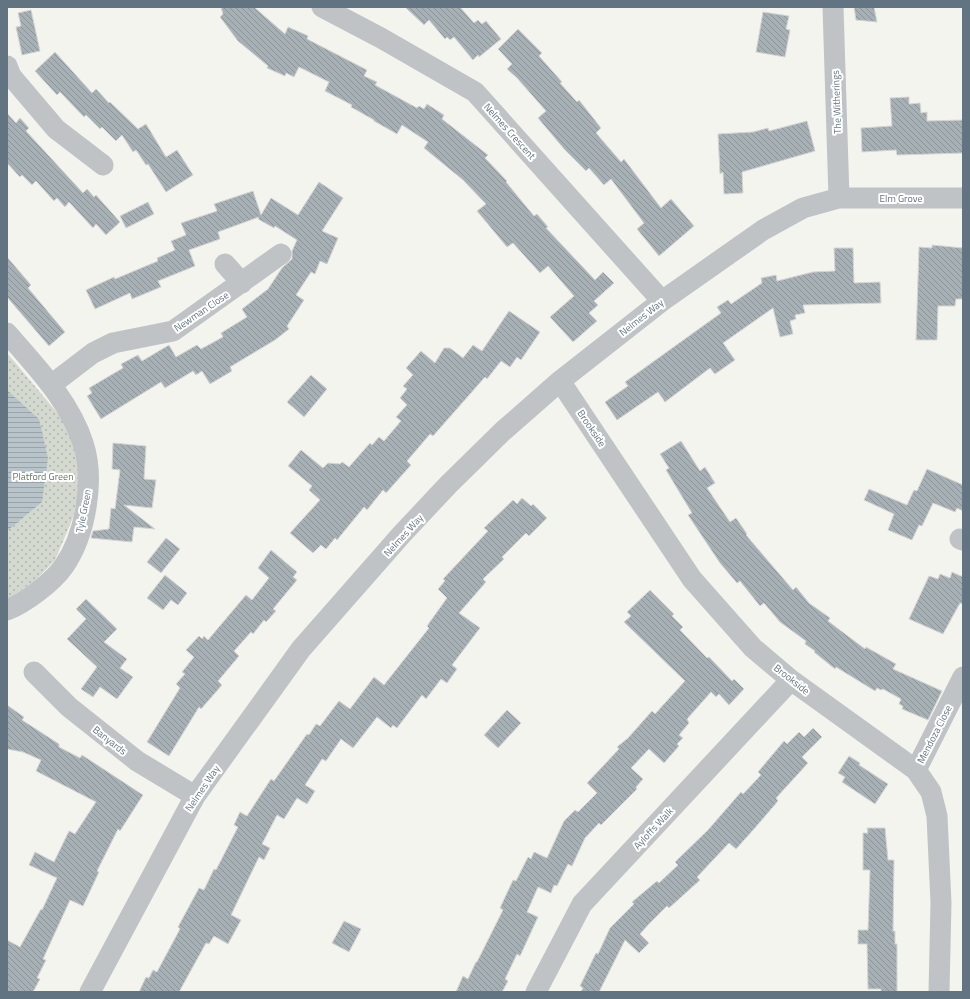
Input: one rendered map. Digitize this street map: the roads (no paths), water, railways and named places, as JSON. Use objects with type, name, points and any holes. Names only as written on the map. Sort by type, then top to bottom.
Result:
[{"type":"street","name":"Nelmes Crescent","points":[[322,7],[381,38],[475,92],[662,300]]},
{"type":"street","name":"The Witherings","points":[[833,7],[839,198]]},
{"type":"street","points":[[7,66],[11,76],[56,129],[103,165]]},
{"type":"street","name":"Nelmes Way","points":[[90,992],[195,796],[306,643],[448,485],[503,430],[560,381],[662,300],[763,230],[803,208],[839,198]]},
{"type":"street","name":"Elm Grove","points":[[839,198],[963,198]]},
{"type":"street","name":"Newman Close","points":[[52,385],[94,353],[113,343],[173,331],[281,254]]},
{"type":"street","points":[[225,264],[242,283]]},
{"type":"street","name":"Tyle Green","points":[[7,334],[52,385],[72,418],[83,443],[88,473],[87,499],[79,531],[64,566],[42,588],[7,610]]},
{"type":"street","name":"Brookside","points":[[560,381],[692,579],[753,648],[792,680],[916,770],[931,792],[937,816],[941,903],[939,992]]},
{"type":"street","name":"Banyards","points":[[34,672],[69,707],[137,760],[195,796]]},
{"type":"street","name":"Mendoza Close","points":[[916,770],[963,677]]},
{"type":"street","name":"Ayloffs Walk","points":[[536,992],[582,904],[792,680]]},
{"type":"park label","name":"Platford Green","points":[[43,476]]}]
